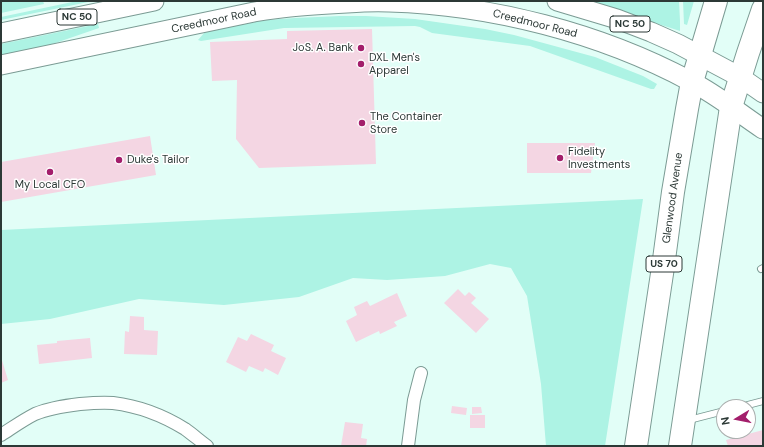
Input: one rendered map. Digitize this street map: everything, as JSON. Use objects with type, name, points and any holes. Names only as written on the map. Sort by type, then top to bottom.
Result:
[{"type":"highway","name":"Glenwood Avenue","points":[[636,446],[664,267],[673,192],[692,82],[716,1]]},
{"type":"highway","points":[[680,446],[731,107],[763,9]]},
{"type":"main road","name":"NC 50","points":[[1,33],[154,1]]},
{"type":"main road","name":"NC 50","points":[[557,1],[617,19],[651,32],[678,44],[699,56]]},
{"type":"main road","name":"Creedmoor Road","points":[[1,65],[254,12],[324,4],[388,2],[419,3],[495,13],[591,39],[642,58],[692,82],[763,130]]},
{"type":"main road","points":[[699,56],[740,77],[763,93]]},
{"type":"street","points":[[408,446],[414,400],[421,373]]},
{"type":"street","points":[[1,435],[20,422],[53,408],[94,403],[113,403],[147,411],[163,417],[186,430],[206,446]]},
{"type":"lane","points":[[684,421],[716,413]]},
{"type":"green space","points":[[1,1],[43,1],[44,4],[1,13]]},
{"type":"green space","points":[[77,1],[93,1],[1,20],[1,17]]},
{"type":"green space","points":[[587,1],[679,1],[680,31]]},
{"type":"green space","points":[[683,1],[694,1],[687,25],[684,24]]},
{"type":"green space","points":[[340,16],[415,19],[485,29],[514,35],[595,57],[643,76],[657,84],[654,89],[651,89],[530,46],[432,33],[415,26],[284,28],[201,41],[198,40],[205,32],[266,20]]},
{"type":"green space","points":[[98,24],[99,28],[38,49],[1,57],[1,44]]},
{"type":"green space","points":[[643,199],[605,446],[546,446],[541,384],[527,296],[511,268],[490,264],[445,276],[387,280],[353,278],[299,297],[224,305],[139,299],[50,319],[1,324],[1,230]]},
{"type":"building","points":[[372,29],[376,164],[259,168],[236,139],[237,80],[212,81],[210,42],[287,39],[287,31]]},
{"type":"building","points":[[150,136],[156,175],[1,202],[1,162]]},
{"type":"building","name":"Fidelity Investments","points":[[527,143],[595,143],[591,173],[527,173]]},
{"type":"building","points":[[458,289],[465,296],[469,292],[476,298],[471,303],[489,319],[476,333],[444,303]]},
{"type":"building","points":[[397,293],[407,316],[394,322],[397,326],[380,334],[379,331],[356,342],[346,321],[357,315],[354,307],[367,301],[370,306]]},
{"type":"building","points":[[130,316],[144,317],[144,330],[158,331],[157,355],[124,354],[125,331],[129,332]]},
{"type":"building","points":[[251,334],[274,345],[271,351],[286,358],[278,375],[265,368],[263,372],[249,366],[246,372],[226,362],[238,337],[247,341]]},
{"type":"building","points":[[90,338],[92,358],[39,364],[37,345],[57,343],[57,341]]},
{"type":"building","points":[[1,357],[8,380],[1,383]]},
{"type":"building","points":[[452,406],[467,408],[466,415],[451,413]]},
{"type":"building","points":[[472,407],[481,407],[482,413],[472,414]]},
{"type":"building","points":[[470,415],[485,415],[485,428],[470,428]]},
{"type":"building","points":[[345,422],[363,424],[361,438],[367,439],[366,446],[341,446]]},
{"type":"building","points":[[763,430],[763,446],[728,446],[726,440],[730,439],[756,439],[756,432]]},
{"type":"place","name":"JoS. A. Bank","points":[[361,48]]},
{"type":"place","name":"DXL Men's Apparel","points":[[361,64]]},
{"type":"place","name":"The Container Store","points":[[362,123]]},
{"type":"place","name":"Fidelity Investments","points":[[560,158]]},
{"type":"place","name":"Duke's Tailor","points":[[119,160]]},
{"type":"place","name":"My Local CFO","points":[[50,172]]}]
